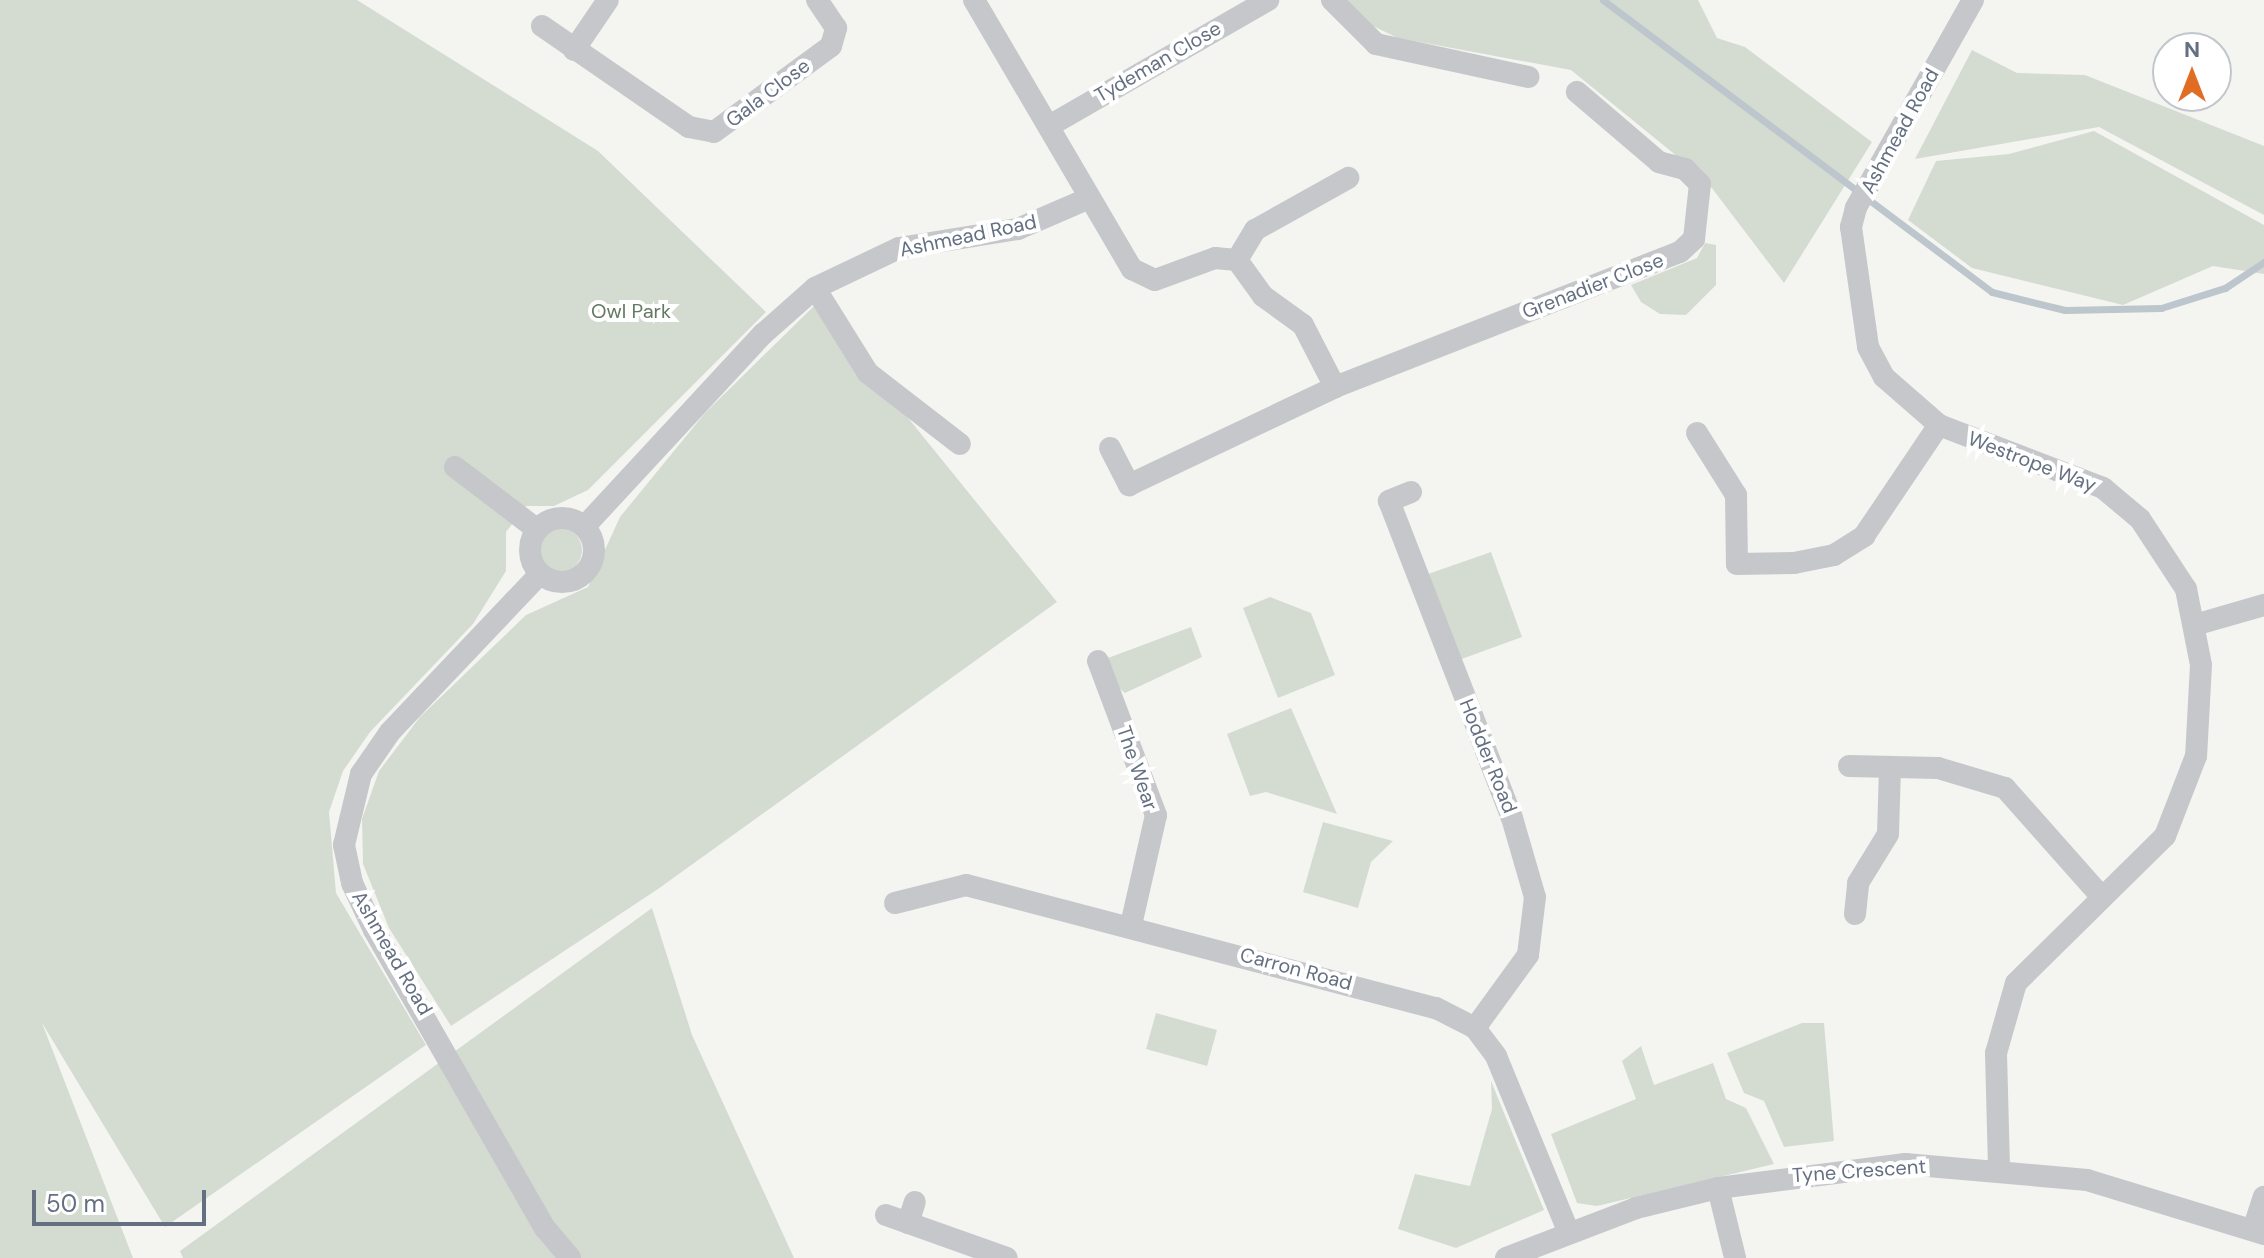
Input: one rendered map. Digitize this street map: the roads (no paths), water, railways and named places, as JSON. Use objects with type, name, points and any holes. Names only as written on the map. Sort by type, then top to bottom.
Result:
[{"type":"street","points":[[574,50],[608,0]]},
{"type":"street","points":[[974,0],[1049,126],[1087,199],[1132,269],[1155,280],[1215,258],[1237,260],[1263,296],[1303,325],[1335,387]]},
{"type":"street","name":"Tydeman Close","points":[[1049,126],[1268,0]]},
{"type":"street","points":[[1332,0],[1376,44],[1528,77]]},
{"type":"street","name":"Ashmead Road","points":[[1857,268],[1862,198],[1973,0]]},
{"type":"street","name":"Gala Close","points":[[542,26],[689,127],[714,132],[831,46],[836,28],[828,4]]},
{"type":"street","name":"Grenadier Close","points":[[1110,448],[1129,485],[1335,387],[1680,252],[1694,239],[1700,184],[1685,169],[1659,162],[1577,92]]},
{"type":"street","points":[[1237,260],[1255,230],[1348,178]]},
{"type":"street","name":"Ashmead Road","points":[[585,526],[763,334],[815,288],[899,248],[1018,229],[1087,199]]},
{"type":"street","name":"Westrope Way","points":[[1857,268],[1868,347],[1884,377],[1939,425],[2103,488],[2166,553],[2198,624],[2196,756],[2184,800],[2135,872],[2101,896],[2040,951],[2007,1007],[1996,1053],[1999,1168]]},
{"type":"street","points":[[815,288],[868,373],[960,444]]},
{"type":"street","points":[[1697,433],[1736,495],[1737,564],[1794,563],[1834,555],[1864,536],[1939,425]]},
{"type":"street","points":[[455,467],[535,528]]},
{"type":"street","name":"Hodder Road","points":[[1411,492],[1389,501],[1512,818],[1536,904],[1528,955],[1475,1028]]},
{"type":"street","points":[[561,516],[585,526],[595,546],[588,572],[563,584],[538,576],[528,554],[535,528],[561,516]]},
{"type":"street","name":"Ashmead Road","points":[[538,576],[383,743],[361,774],[344,845],[374,930],[545,1228],[570,1258]]},
{"type":"street","points":[[2198,624],[2264,605]]},
{"type":"street","name":"The Wear","points":[[1098,661],[1156,815],[1131,925]]},
{"type":"street","points":[[1849,766],[1977,775],[2005,788],[2101,896]]},
{"type":"street","points":[[1855,914],[1858,883],[1888,834],[1890,767]]},
{"type":"street","name":"Carron Road","points":[[895,903],[966,885],[1131,925],[1436,1008],[1475,1028],[1496,1056],[1568,1231]]},
{"type":"street","name":"Tyne Crescent","points":[[1506,1258],[1568,1231],[1718,1188],[1905,1164],[1999,1168],[2162,1198],[2258,1232]]},
{"type":"street","points":[[1718,1188],[1735,1258]]},
{"type":"street","points":[[2258,1232],[2264,1197]]},
{"type":"street","points":[[886,1215],[912,1212],[1007,1258]]},
{"type":"street","name":"Ashmead Road","points":[[545,1228],[552,1258]]},
{"type":"waterway","points":[[1603,0],[1992,292],[2065,310],[2161,308],[2225,288],[2264,262]]},
{"type":"park label","name":"Owl Park","points":[[631,311]]}]
